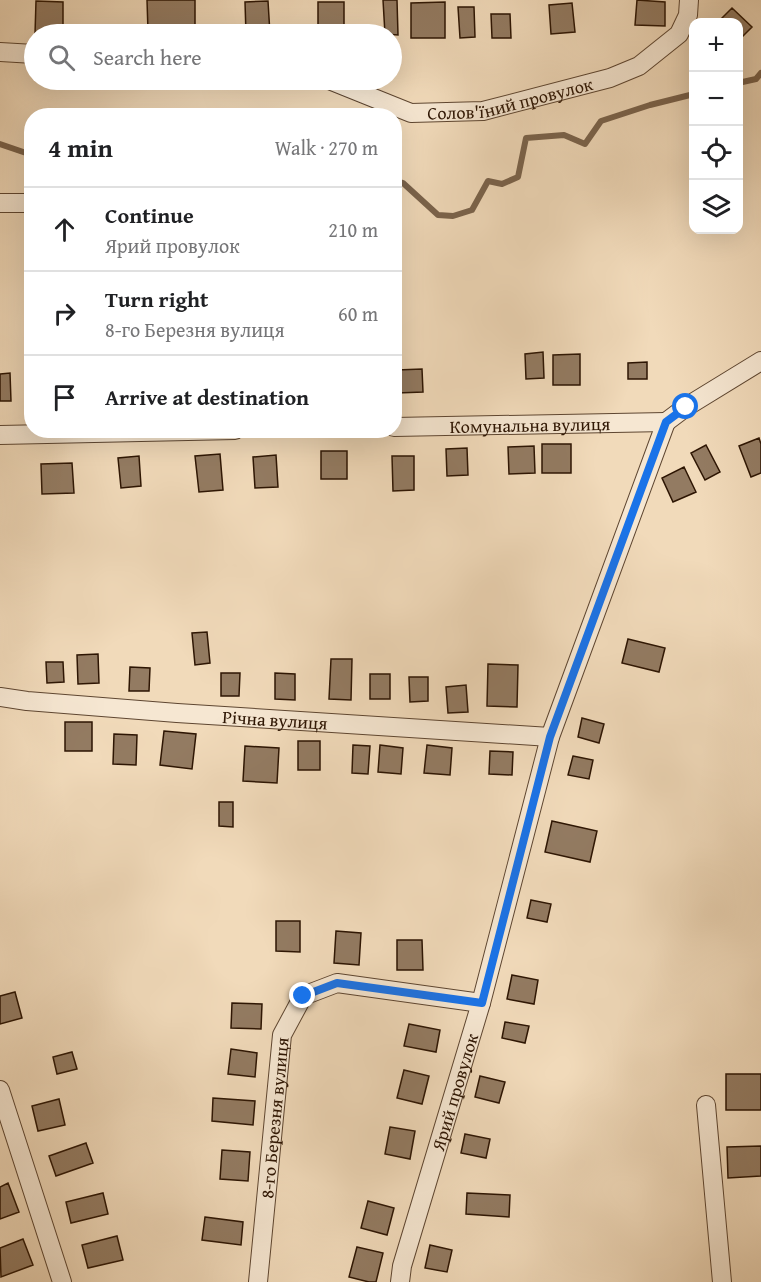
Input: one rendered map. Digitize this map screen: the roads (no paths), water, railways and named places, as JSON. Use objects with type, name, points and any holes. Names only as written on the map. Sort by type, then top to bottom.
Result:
[{"type":"street","name":"Солов'їний провулок","points":[[402,109],[411,113],[483,111],[610,78],[639,66],[679,34],[688,15],[689,0]]},
{"type":"street","points":[[0,52],[24,53]]},
{"type":"street","name":"Солов'їний провулок","points":[[354,90],[399,108]]},
{"type":"street","points":[[0,203],[24,203]]},
{"type":"street","points":[[666,422],[686,407],[761,361]]},
{"type":"street","name":"Комунальна вулиця","points":[[402,427],[666,422]]},
{"type":"street","name":"Ярий провулок","points":[[400,1282],[402,1266],[482,1003],[550,737],[666,422]]},
{"type":"street","points":[[0,435],[24,434]]},
{"type":"street","name":"Річна вулиця","points":[[0,697],[177,713],[550,737]]},
{"type":"street","name":"8-го Березня вулиця","points":[[258,1282],[282,1035],[303,996],[337,983],[482,1003]]},
{"type":"street","points":[[0,1090],[62,1282]]},
{"type":"street","points":[[706,1105],[722,1282]]},
{"type":"waterway","points":[[743,82],[756,79],[761,73]]},
{"type":"waterway","points":[[402,183],[438,215],[453,216],[472,210],[488,181],[502,184],[518,177],[526,138],[564,135],[585,144],[601,121],[689,95]]},
{"type":"waterway","points":[[0,144],[24,152]]}]
